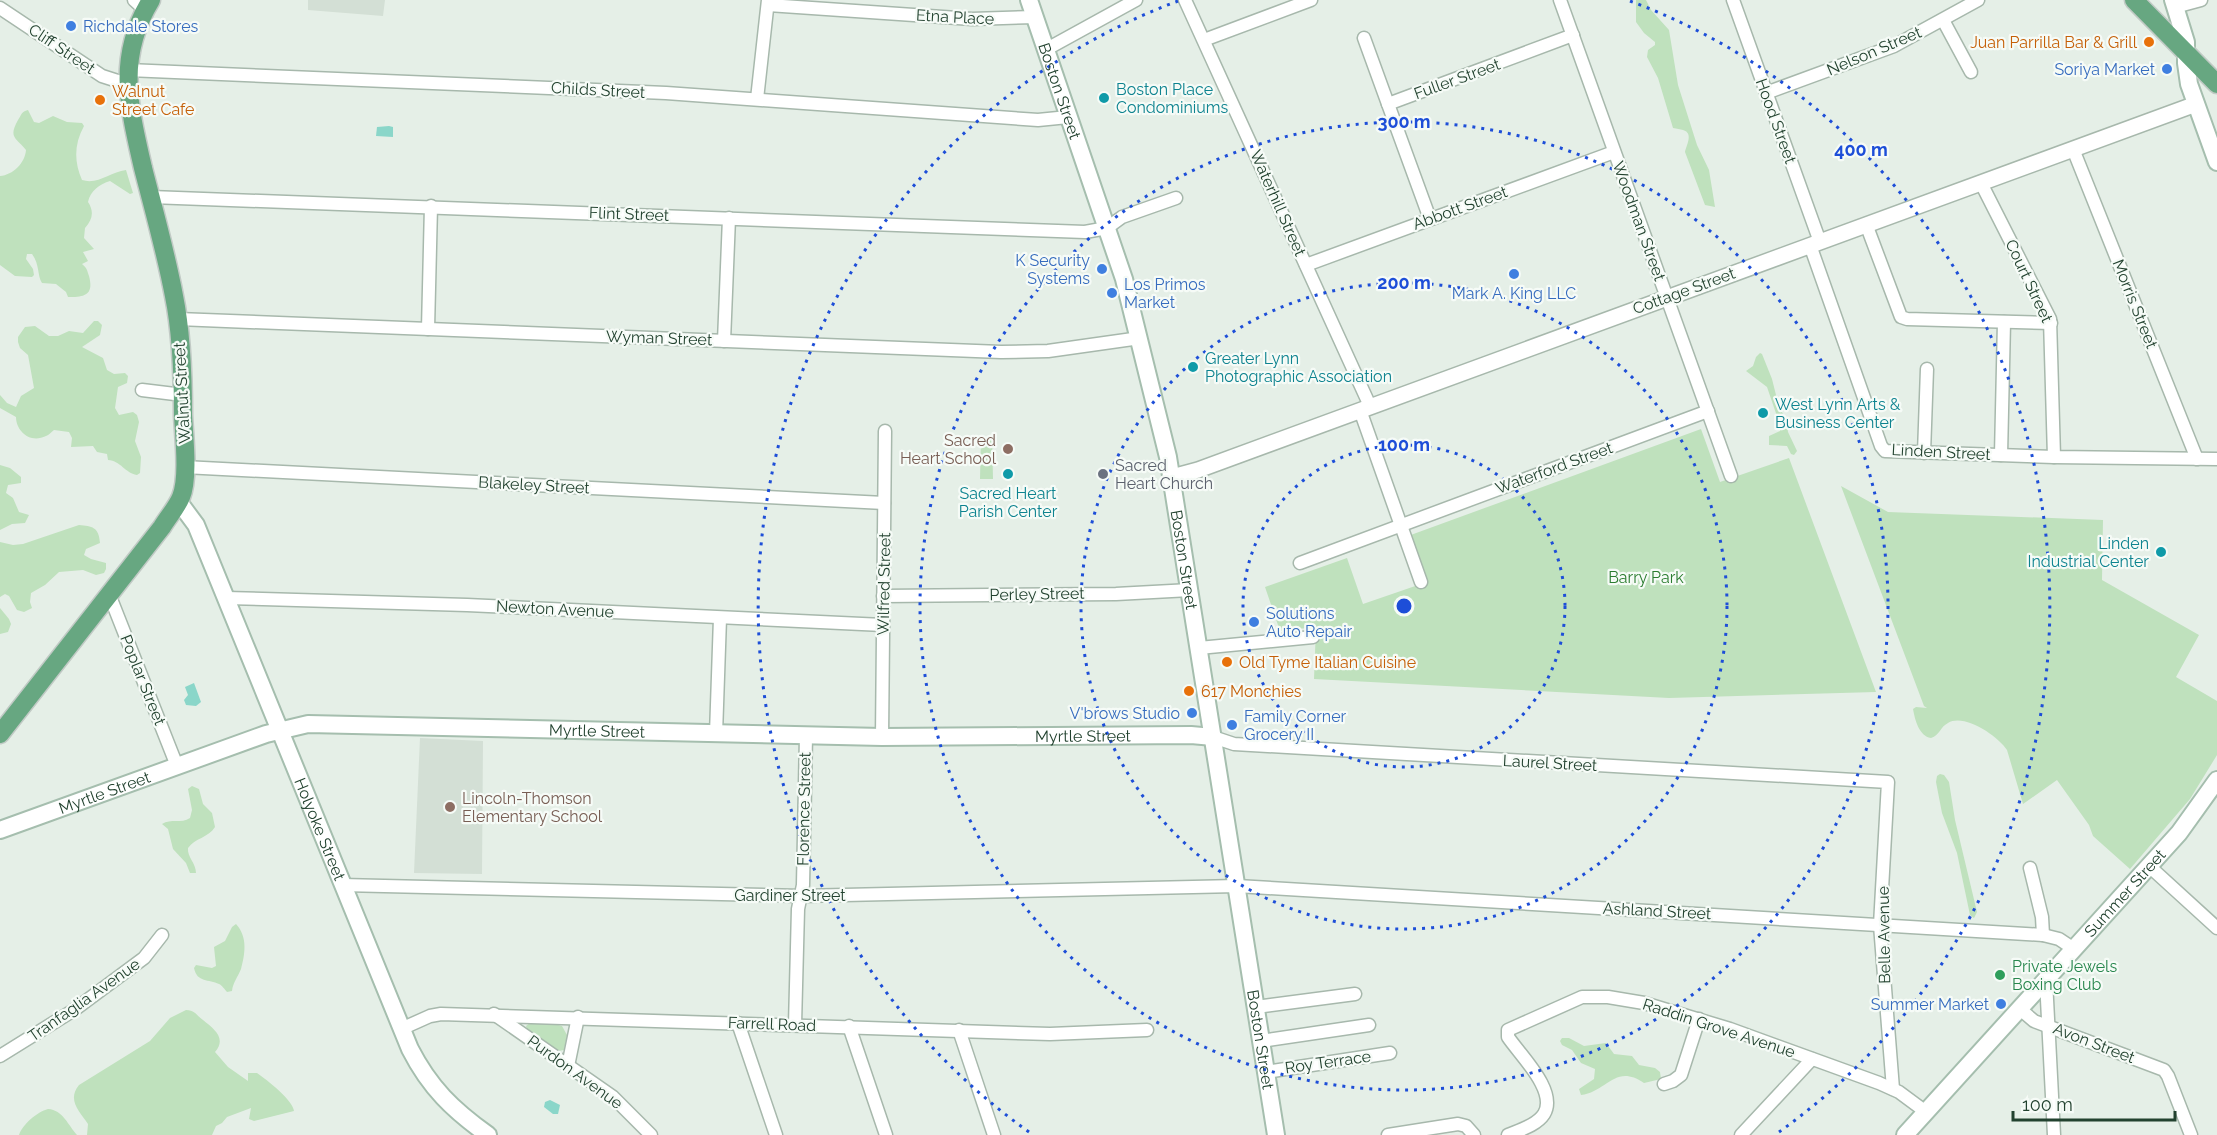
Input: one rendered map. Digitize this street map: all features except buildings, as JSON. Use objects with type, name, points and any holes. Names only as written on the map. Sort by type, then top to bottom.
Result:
[{"type":"main road","name":"Boston Street","points":[[1029,0],[1127,287],[1172,477],[1276,1135]]},
{"type":"main road","points":[[2134,0],[2217,84]]},
{"type":"main road","name":"Walnut Street","points":[[0,734],[179,502],[184,487],[183,395],[178,320],[170,276],[133,125],[128,77],[133,42],[143,3]]},
{"type":"main road","points":[[2174,4],[2186,42],[2189,84],[2217,162]]},
{"type":"main road","name":"Holyoke Street","points":[[179,502],[196,525],[401,1029],[421,1069],[437,1092],[456,1111],[488,1135]]},
{"type":"main road","name":"Myrtle Street","points":[[0,831],[279,729],[300,725],[882,737],[1191,735],[1213,737]]},
{"type":"main road","name":"Summer Street","points":[[1905,1135],[2190,820],[2217,780]]},
{"type":"street","points":[[1045,50],[1136,0]]},
{"type":"street","name":"Waterhill Street","points":[[1185,0],[1306,265],[1365,408],[1421,582]]},
{"type":"street","points":[[1204,40],[1311,0]]},
{"type":"street","name":"Woodman Street","points":[[1560,0],[1731,476]]},
{"type":"street","name":"Hood Street","points":[[1733,0],[1815,243]]},
{"type":"street","name":"Nelson Street","points":[[1766,93],[1877,53],[1978,0]]},
{"type":"street","points":[[2174,4],[2201,0]]},
{"type":"street","name":"Etna Place","points":[[768,2],[972,19],[1035,17]]},
{"type":"street","points":[[757,99],[768,2]]},
{"type":"street","name":"Cliff Street","points":[[0,8],[102,76],[128,77]]},
{"type":"street","points":[[1943,20],[1971,72]]},
{"type":"street","name":"Fuller Street","points":[[1388,104],[1572,35]]},
{"type":"street","points":[[1364,38],[1430,219]]},
{"type":"street","name":"Childs Street","points":[[128,77],[666,93],[1038,120],[1068,117]]},
{"type":"street","name":"Cottage Street","points":[[1172,477],[1198,470],[2196,104]]},
{"type":"street","name":"Morris Street","points":[[2073,149],[2197,459]]},
{"type":"street","name":"Abbott Street","points":[[1306,265],[1614,152]]},
{"type":"street","name":"Court Street","points":[[1981,183],[2051,323],[2054,457]]},
{"type":"street","name":"Flint Street","points":[[150,197],[1085,232],[1107,228]]},
{"type":"street","points":[[1107,228],[1122,217],[1176,198]]},
{"type":"street","points":[[428,329],[431,206]]},
{"type":"street","points":[[724,341],[729,218]]},
{"type":"street","points":[[1866,225],[1901,317],[2051,323]]},
{"type":"street","name":"Linden Street","points":[[1815,243],[1881,446],[1888,451],[2054,457],[2217,459]]},
{"type":"street","name":"Wyman Street","points":[[178,320],[1013,352],[1059,350],[1140,338]]},
{"type":"street","points":[[2001,455],[2004,322]]},
{"type":"street","points":[[1924,453],[1927,369]]},
{"type":"street","points":[[142,390],[183,395]]},
{"type":"street","name":"Waterford Street","points":[[1300,563],[1708,411]]},
{"type":"street","name":"Wilfred Street","points":[[882,737],[885,431]]},
{"type":"street","name":"Blakeley Street","points":[[184,467],[885,504]]},
{"type":"street","name":"Perley Street","points":[[883,596],[1116,594],[1190,590]]},
{"type":"street","name":"Poplar Street","points":[[109,594],[177,766]]},
{"type":"street","name":"Newton Avenue","points":[[226,598],[490,606],[883,625]]},
{"type":"street","points":[[716,734],[720,618]]},
{"type":"street","points":[[1199,648],[1313,637]]},
{"type":"street","name":"Florence Street","points":[[795,1025],[798,909],[803,885],[806,736]]},
{"type":"street","name":"Laurel Street","points":[[1213,737],[1234,744],[1888,782]]},
{"type":"street","name":"Belle Avenue","points":[[1888,782],[1880,925],[1893,1089]]},
{"type":"street","points":[[2149,866],[2217,928]]},
{"type":"street","points":[[2030,868],[2042,917],[2043,935]]},
{"type":"street","name":"Gardiner Street","points":[[342,885],[801,896],[1237,886]]},
{"type":"street","name":"Ashland Street","points":[[1237,886],[2043,935],[2059,939],[2074,949]]},
{"type":"street","name":"Tranfaglia Avenue","points":[[0,1056],[65,1016],[127,971],[148,955],[162,935]]},
{"type":"street","points":[[2046,980],[2054,1135]]},
{"type":"street","points":[[1256,1007],[1355,994]]},
{"type":"street","name":"Raddin Grove Avenue","points":[[1508,1135],[1528,1126],[1543,1115],[1547,1097],[1544,1085],[1513,1044],[1507,1032],[1558,1006],[1588,996],[1650,1004],[1699,1019],[1893,1089],[1926,1112]]},
{"type":"street","name":"Avon Street","points":[[2020,1009],[2032,1020],[2160,1068],[2168,1076],[2191,1135]]},
{"type":"street","name":"Farrell Road","points":[[401,1029],[434,1014],[494,1014],[1063,1034],[1147,1030]]},
{"type":"street","name":"Purdon Avenue","points":[[494,1014],[618,1102],[651,1135]]},
{"type":"street","points":[[568,1065],[578,1017]]},
{"type":"street","points":[[1664,1084],[1681,1075],[1699,1019]]},
{"type":"street","points":[[738,1023],[776,1135]]},
{"type":"street","points":[[1261,1041],[1369,1025]]},
{"type":"street","points":[[849,1026],[886,1135]]},
{"type":"street","points":[[959,1030],[994,1135]]},
{"type":"street","name":"Roy Terrace","points":[[1266,1072],[1390,1053]]},
{"type":"street","points":[[1741,1135],[1812,1059]]},
{"type":"street","points":[[1388,1135],[1455,1124],[1466,1126],[1474,1135]]},
{"type":"shaded area","points":[[308,0],[385,0],[383,16],[308,10]]},
{"type":"shaded area","name":"Lincoln-Thomson Elementary School","points":[[420,738],[483,741],[482,874],[414,873]]},
{"type":"green space","points":[[1636,0],[1646,0],[1651,10],[1669,30],[1678,85],[1697,145],[1709,170],[1715,207],[1705,205],[1685,152],[1688,134],[1683,130],[1673,128],[1658,78],[1647,57],[1648,50],[1655,45],[1655,42],[1636,22]]},
{"type":"green space","points":[[28,110],[34,122],[39,123],[53,116],[67,122],[82,123],[84,126],[76,153],[82,180],[99,180],[126,170],[133,193],[130,194],[110,181],[96,188],[89,198],[92,215],[85,228],[84,238],[94,249],[83,252],[88,261],[82,264],[87,269],[90,282],[87,294],[68,297],[66,292],[56,284],[42,283],[32,254],[27,254],[26,259],[33,269],[32,277],[15,276],[0,265],[0,176],[14,171],[21,164],[25,155],[26,150],[14,137],[14,130],[22,114]]},
{"type":"green space","points":[[94,321],[102,325],[100,335],[82,347],[103,358],[107,370],[114,374],[125,373],[128,376],[127,383],[118,387],[115,408],[119,415],[133,412],[137,415],[139,422],[135,441],[141,457],[140,473],[137,475],[116,462],[108,460],[107,454],[97,452],[93,446],[71,447],[72,438],[69,432],[54,430],[40,438],[29,437],[18,427],[16,417],[0,408],[0,395],[7,403],[16,407],[21,396],[34,388],[28,355],[20,348],[18,342],[18,337],[25,327],[35,326],[49,336],[58,336],[69,331],[83,333]]},
{"type":"green space","points":[[1760,353],[1772,379],[1779,407],[1786,419],[1788,432],[1797,451],[1794,455],[1787,446],[1769,445],[1769,436],[1780,431],[1780,425],[1767,387],[1746,371],[1753,366]]},
{"type":"green space","name":"Barry Park","points":[[1701,429],[1720,482],[1789,458],[1876,692],[1669,698],[1314,679],[1316,627],[1280,631],[1265,587],[1347,558],[1363,604],[1424,583],[1408,536]]},
{"type":"green space","points":[[981,437],[992,437],[993,479],[980,479]]},
{"type":"green space","points":[[0,465],[10,468],[21,477],[21,483],[8,485],[6,493],[13,498],[19,512],[29,515],[25,523],[12,524],[0,530]]},
{"type":"green space","points":[[1841,486],[1888,512],[2103,520],[2102,580],[2199,635],[2176,677],[2217,701],[2217,755],[2190,799],[2130,869],[2093,836],[2089,825],[2057,780],[2023,804],[2007,750],[1989,733],[1971,723],[1955,721],[1945,725],[1931,738],[1923,734],[1916,722],[1913,709],[1927,708],[1924,706]]},
{"type":"green space","points":[[79,525],[91,527],[98,534],[100,543],[86,549],[84,555],[106,563],[104,573],[96,575],[83,570],[59,572],[45,585],[31,593],[32,608],[24,612],[17,610],[9,596],[5,594],[0,597],[0,542],[13,545],[23,544]]},
{"type":"green space","points":[[0,608],[11,624],[8,632],[0,634]]},
{"type":"green space","points":[[1940,774],[1944,775],[1949,782],[1955,820],[1977,912],[1974,918],[1970,915],[1957,853],[1942,813],[1936,782]]},
{"type":"green space","points":[[192,786],[199,789],[203,804],[212,813],[215,827],[209,834],[188,848],[196,873],[190,873],[186,863],[173,849],[168,829],[162,824],[190,818],[192,810],[188,789]]},
{"type":"green space","points":[[236,924],[244,940],[244,957],[232,991],[227,992],[215,982],[198,976],[194,968],[196,965],[212,968],[216,966],[214,947],[225,941]]},
{"type":"green space","points":[[186,1010],[195,1013],[218,1034],[220,1042],[215,1052],[228,1067],[248,1081],[248,1073],[257,1073],[284,1096],[293,1106],[294,1111],[254,1121],[249,1119],[251,1108],[227,1117],[216,1126],[212,1135],[87,1135],[88,1124],[74,1101],[79,1085],[150,1041],[170,1018]]},
{"type":"green space","points":[[530,1023],[562,1026],[567,1035],[564,1050],[558,1051],[527,1029],[526,1026]]},
{"type":"green space","points":[[1562,1038],[1569,1038],[1584,1046],[1606,1043],[1614,1054],[1632,1056],[1639,1065],[1655,1068],[1660,1072],[1661,1079],[1644,1083],[1626,1076],[1618,1077],[1590,1093],[1581,1095],[1579,1089],[1594,1079],[1595,1069],[1581,1063],[1572,1050],[1562,1045],[1560,1041]]},
{"type":"green space","points":[[48,1109],[58,1112],[77,1135],[19,1135],[31,1119]]},
{"type":"water","points":[[377,127],[393,127],[393,137],[376,136]]},
{"type":"water","points":[[194,683],[201,702],[196,706],[186,705],[184,700],[188,695],[185,687]]},
{"type":"water","points":[[550,1100],[560,1105],[558,1114],[553,1114],[544,1107],[545,1102]]},
{"type":"place","name":"Richdale Stores","points":[[71,26]]},
{"type":"place","name":"Juan Parrilla Bar & Grill","points":[[2149,42]]},
{"type":"place","name":"Soriya Market","points":[[2167,69]]},
{"type":"place","name":"Boston Place Condominiums","points":[[1104,98]]},
{"type":"place","name":"Walnut Street Cafe","points":[[100,100]]},
{"type":"place","name":"K Security Systems","points":[[1102,269]]},
{"type":"place","name":"Mark A. King LLC","points":[[1514,274]]},
{"type":"place","name":"Los Primos Market","points":[[1112,293]]},
{"type":"place","name":"Greater Lynn Photographic Association","points":[[1193,367]]},
{"type":"place","name":"West Lynn Arts & Business Center","points":[[1763,413]]},
{"type":"place","name":"Sacred Heart School","points":[[1008,449]]},
{"type":"place","name":"Sacred Heart Parish Center","points":[[1008,474]]},
{"type":"place","name":"Sacred Heart Church","points":[[1103,474]]},
{"type":"place","name":"Linden Industrial Center","points":[[2161,552]]},
{"type":"place","name":"Solutions Auto Repair","points":[[1254,622]]},
{"type":"place","name":"Old Tyme Italian Cuisine","points":[[1227,662]]},
{"type":"place","name":"617 Monchies","points":[[1189,691]]},
{"type":"place","name":"V'brows Studio","points":[[1192,713]]},
{"type":"place","name":"Family Corner Grocery II","points":[[1232,725]]},
{"type":"place","name":"Lincoln-Thomson Elementary School","points":[[450,807]]},
{"type":"place","name":"Private Jewels Boxing Club","points":[[2000,975]]},
{"type":"place","name":"Summer Market","points":[[2001,1004]]}]
